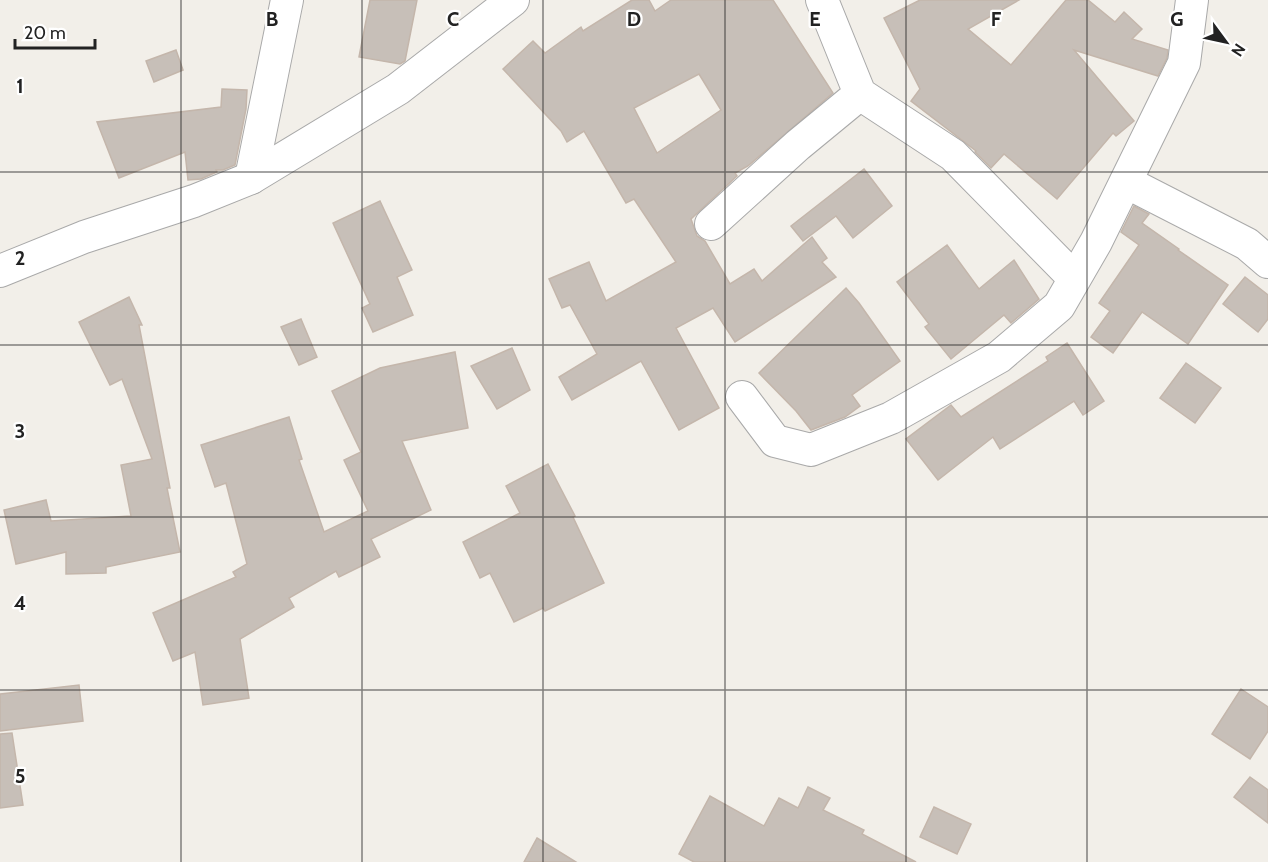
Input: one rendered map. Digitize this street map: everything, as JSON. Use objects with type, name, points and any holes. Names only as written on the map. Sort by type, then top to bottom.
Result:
[{"type":"street","points":[[251,178],[287,0]]},
{"type":"street","points":[[0,271],[84,237],[194,201],[251,178],[398,89],[513,0]]},
{"type":"street","points":[[822,0],[860,94],[953,154],[1074,278]]},
{"type":"street","points":[[742,397],[775,441],[811,450],[891,418],[999,357],[1059,306],[1096,242],[1184,63],[1192,0]]},
{"type":"street","points":[[711,224],[798,145],[860,94]]},
{"type":"street","points":[[1126,182],[1247,244],[1268,262]]},
{"type":"building","points":[[370,0],[417,0],[405,61],[400,64],[359,57]]},
{"type":"building","points":[[632,0],[649,0],[655,11],[671,0],[773,0],[833,93],[748,166],[735,173],[737,176],[691,219],[697,236],[705,241],[730,284],[754,269],[762,281],[812,237],[827,258],[822,262],[836,277],[735,342],[713,308],[676,328],[719,408],[679,430],[641,361],[572,400],[559,377],[597,354],[570,305],[562,308],[549,279],[589,262],[606,301],[676,262],[634,199],[626,203],[584,131],[567,142],[561,131],[503,69],[533,41],[545,53],[581,27],[583,31]],"holes":[[[699,74],[721,110],[657,153],[634,108]]]},
{"type":"building","points":[[920,0],[1019,0],[968,29],[1011,65],[1066,0],[1088,0],[1115,22],[1124,12],[1142,29],[1132,39],[1168,50],[1167,58],[1158,76],[1074,50],[1134,121],[1116,136],[1113,133],[1057,199],[1004,154],[991,168],[976,151],[911,101],[920,89],[884,18]]},
{"type":"building","points":[[176,50],[183,70],[154,82],[146,61]]},
{"type":"building","points":[[222,89],[247,90],[246,109],[235,165],[216,170],[217,172],[201,179],[188,180],[185,152],[119,178],[97,122],[221,107]]},
{"type":"building","points":[[864,169],[892,206],[853,238],[836,216],[803,241],[791,226]]},
{"type":"building","points":[[380,201],[412,270],[397,277],[413,315],[373,332],[362,308],[370,304],[333,223]]},
{"type":"building","points":[[1134,206],[1149,214],[1142,223],[1228,285],[1188,344],[1142,312],[1113,353],[1091,337],[1110,311],[1099,303],[1139,245],[1121,232]]},
{"type":"building","points":[[947,245],[979,289],[1014,260],[1039,299],[1011,323],[1004,315],[951,359],[925,327],[929,324],[897,282]]},
{"type":"building","points":[[1245,277],[1268,295],[1268,319],[1258,332],[1223,304]]},
{"type":"building","points":[[846,288],[900,361],[852,395],[860,406],[845,417],[811,430],[759,373]]},
{"type":"building","points":[[129,297],[142,325],[139,325],[180,552],[106,567],[106,573],[66,574],[66,552],[16,564],[4,510],[46,500],[51,521],[131,516],[121,465],[152,459],[122,379],[110,385],[79,322]]},
{"type":"building","points":[[301,319],[317,357],[299,365],[281,327]]},
{"type":"building","points":[[1067,343],[1104,401],[1083,415],[1074,401],[1000,449],[993,437],[938,480],[906,439],[951,405],[961,417],[1048,361],[1046,357]]},
{"type":"building","points":[[512,348],[530,390],[497,409],[471,366]]},
{"type":"building","points":[[455,352],[468,428],[402,441],[431,510],[371,539],[380,557],[339,577],[336,571],[289,598],[294,607],[240,639],[249,698],[203,705],[195,652],[173,661],[153,613],[236,577],[233,572],[247,564],[226,483],[215,487],[201,445],[289,417],[302,459],[299,460],[324,532],[368,511],[344,460],[361,452],[332,391],[380,368]]},
{"type":"building","points":[[1186,363],[1221,388],[1195,423],[1160,398]]},
{"type":"building","points":[[548,464],[575,516],[573,517],[604,583],[545,611],[543,608],[514,622],[490,573],[480,578],[463,542],[520,513],[506,486]]},
{"type":"building","points":[[79,685],[83,721],[0,731],[0,694]]},
{"type":"building","points":[[1241,689],[1268,707],[1268,731],[1250,759],[1212,734]]},
{"type":"building","points":[[12,733],[23,805],[0,808],[0,734]]},
{"type":"building","points":[[1250,777],[1268,790],[1268,823],[1234,797]]},
{"type":"building","points":[[808,787],[830,798],[823,810],[864,830],[862,834],[916,862],[694,862],[679,854],[710,796],[764,826],[779,798],[798,808]]},
{"type":"building","points":[[934,807],[971,824],[957,854],[920,837]]},
{"type":"building","points":[[537,838],[576,862],[524,862]]}]
